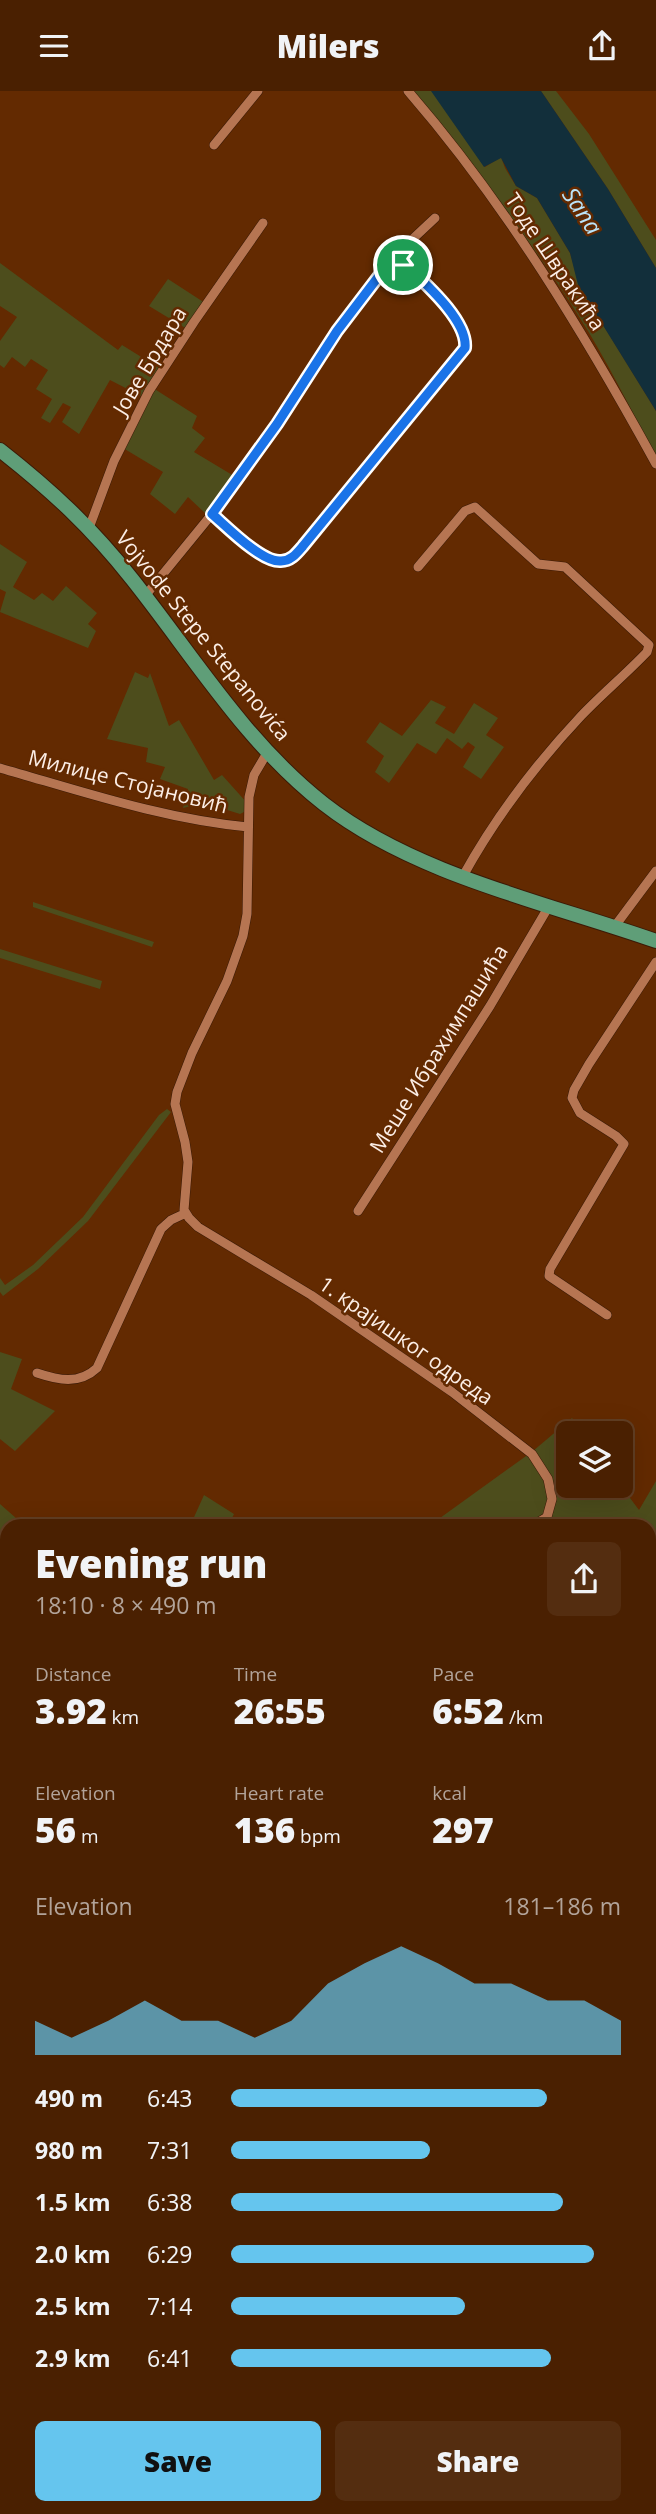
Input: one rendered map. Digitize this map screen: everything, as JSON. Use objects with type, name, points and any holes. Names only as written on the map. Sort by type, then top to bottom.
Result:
[{"type":"main road","name":"Vojvode Stepe Stepanovića","points":[[0,450],[73,510],[145,596],[220,698],[267,753],[324,804],[397,848],[463,876],[656,941]]},
{"type":"street","points":[[215,145],[258,91]]},
{"type":"street","name":"Тоде Швракића","points":[[408,91],[470,167],[587,340],[656,464]]},
{"type":"street","points":[[145,596],[212,514],[277,424],[337,331],[385,268],[435,218]]},
{"type":"street","name":"Јове Брдара","points":[[89,528],[114,461],[149,390],[263,223]]},
{"type":"street","points":[[212,514],[261,555],[275,561],[291,559],[461,355],[466,342],[458,321],[410,269],[403,265],[385,268]]},
{"type":"street","points":[[418,567],[465,511],[475,507],[538,564],[565,567],[654,643],[550,751],[491,829],[463,876]]},
{"type":"street","points":[[37,1373],[69,1381],[91,1374],[97,1368],[161,1229],[186,1213],[184,1203],[188,1163],[175,1104],[177,1092],[192,1053],[227,981],[243,936],[247,914],[249,797],[254,775],[267,753]]},
{"type":"street","name":"Милице Стојановић","points":[[0,768],[176,815],[248,827]]},
{"type":"street","points":[[615,926],[656,871]]},
{"type":"street","name":"Меше Ибрахимпашића","points":[[358,1211],[490,1006],[549,906]]},
{"type":"street","points":[[607,1315],[549,1276],[550,1269],[624,1144],[580,1113],[572,1098],[589,1064],[656,962]]},
{"type":"street","name":"1. крајишког одреда","points":[[186,1213],[198,1227],[311,1295],[452,1392],[532,1454],[548,1479],[552,1499],[547,1517],[544,1519]]},
{"type":"shaded area","points":[[411,91],[435,91],[466,126],[485,167],[501,157],[516,186],[537,198],[570,253],[581,289],[656,411],[656,456],[599,349],[559,286],[498,200]]},
{"type":"shaded area","points":[[541,91],[556,91],[589,134],[656,240],[656,268],[608,189]]},
{"type":"shaded area","points":[[0,263],[118,350],[122,345],[164,371],[153,388],[197,416],[192,428],[205,438],[194,452],[234,476],[206,514],[188,497],[175,514],[150,494],[163,472],[123,448],[143,397],[110,380],[79,434],[62,422],[71,407],[63,403],[50,423],[41,418],[52,399],[36,389],[48,370],[31,359],[25,367],[12,357],[4,368],[0,365],[0,341],[17,317],[0,306]]},
{"type":"shaded area","points":[[168,279],[205,303],[187,329],[149,306]]},
{"type":"shaded area","points":[[0,544],[27,562],[13,587],[34,600],[42,593],[53,601],[66,586],[97,613],[88,624],[96,631],[88,648],[0,612],[6,592],[0,589]]},
{"type":"shaded area","points":[[135,672],[148,678],[150,673],[169,726],[179,720],[214,780],[222,775],[248,804],[246,811],[240,814],[205,803],[183,808],[188,789],[160,779],[165,767],[146,762],[148,748],[107,739]]},
{"type":"shaded area","points":[[431,700],[446,707],[435,723],[454,734],[474,703],[498,718],[486,735],[504,747],[481,779],[463,767],[475,747],[468,742],[462,749],[447,738],[436,754],[417,743],[389,783],[375,772],[384,756],[366,742],[380,722],[402,736]]},
{"type":"shaded area","points":[[33,902],[154,942],[152,947],[33,907]]},
{"type":"shaded area","points":[[0,949],[102,981],[100,989],[0,958]]},
{"type":"shaded area","points":[[167,1109],[171,1112],[88,1221],[38,1269],[3,1296],[0,1292],[0,1278],[5,1285],[33,1265],[83,1217],[159,1115]]},
{"type":"shaded area","points":[[0,1352],[22,1359],[11,1389],[55,1411],[15,1451],[0,1439]]},
{"type":"shaded area","points":[[556,1432],[556,1498],[630,1498],[639,1510],[656,1481],[656,1519],[441,1519]]},
{"type":"shaded area","points":[[204,1495],[234,1514],[232,1519],[193,1519]]},
{"type":"shaded area","points":[[0,1504],[17,1519],[0,1519]]},
{"type":"water","name":"Sana","points":[[431,91],[541,91],[608,189],[656,268],[656,411],[578,285],[570,253],[537,198],[516,186],[501,158],[484,167]]},
{"type":"route","points":[[403,265],[421,279],[458,321],[466,342],[465,348],[291,559],[282,562],[261,555],[212,514],[277,424],[337,331],[385,268],[403,265]]}]
